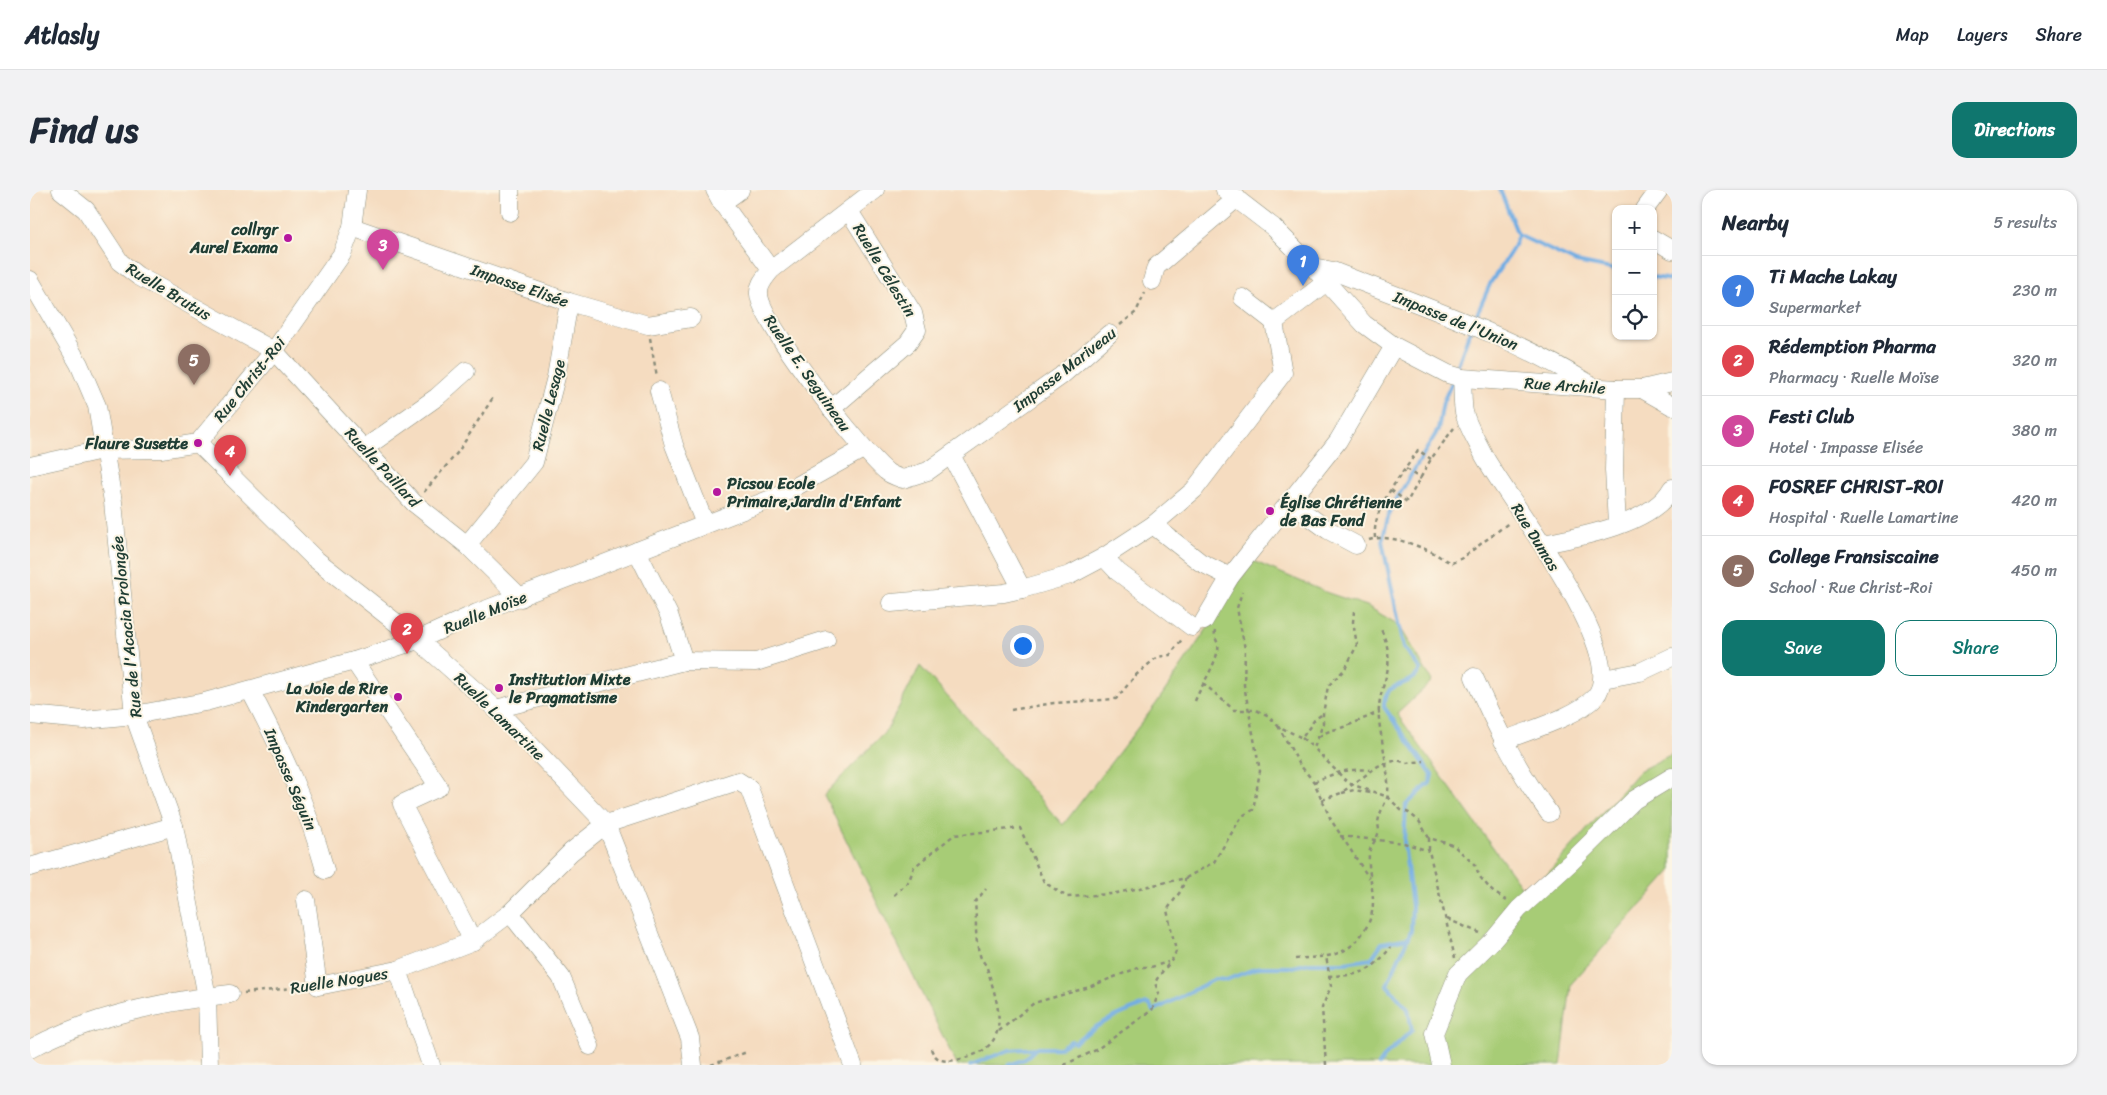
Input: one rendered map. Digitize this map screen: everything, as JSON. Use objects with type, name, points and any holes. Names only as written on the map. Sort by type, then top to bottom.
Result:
[{"type":"street","name":"Ruelle Brutus","points":[[61,190],[86,210],[120,262],[138,276],[274,351]]},
{"type":"street","name":"Rue Christ-Roi","points":[[198,443],[274,351],[342,254],[352,228],[357,190]]},
{"type":"street","points":[[510,190],[510,212]]},
{"type":"street","points":[[740,190],[718,197],[771,270],[875,190]]},
{"type":"street","points":[[1648,205],[1659,190]]},
{"type":"street","points":[[1667,190],[1672,193]]},
{"type":"street","points":[[1152,281],[1156,267],[1231,194]]},
{"type":"street","name":"Rue Archile","points":[[1231,194],[1273,227],[1313,267],[1364,324],[1394,346],[1456,376],[1616,389],[1642,389],[1672,382]]},
{"type":"street","name":"Ruelle Célestin","points":[[831,409],[908,343],[917,330],[913,314],[849,211]]},
{"type":"street","name":"Impasse Elisée","points":[[352,228],[569,302],[648,325],[691,318]]},
{"type":"street","points":[[1657,241],[1672,250]]},
{"type":"street","name":"Impasse de l'Union","points":[[1313,267],[1333,271],[1472,324],[1551,360],[1594,387]]},
{"type":"street","name":"Ruelle E. Seguineau","points":[[771,270],[761,284],[759,294],[772,325],[831,409],[863,449]]},
{"type":"street","name":"Rue de l'Acacia Prolongée","points":[[30,280],[74,356],[96,406],[102,450],[113,502],[134,715],[174,826],[207,997],[209,1065]]},
{"type":"street","points":[[1274,322],[1326,283]]},
{"type":"street","points":[[891,603],[1004,594],[1070,575],[1104,557],[1153,525],[1194,490],[1283,373],[1274,322],[1243,298]]},
{"type":"street","name":"Ruelle Lesage","points":[[466,545],[534,462],[556,377],[569,302]]},
{"type":"street","name":"Impasse Mariveau","points":[[863,449],[887,472],[903,479],[928,471],[1061,376],[1109,334]]},
{"type":"street","points":[[1104,557],[1118,572],[1198,624],[1230,577],[1338,442],[1394,346]]},
{"type":"street","name":"Ruelle Paillard","points":[[274,351],[414,503],[466,545],[521,598]]},
{"type":"street","points":[[365,448],[437,397],[466,371]]},
{"type":"street","name":"Rue Dumas","points":[[1456,376],[1464,413],[1484,456],[1543,544],[1592,629],[1604,679]]},
{"type":"street","points":[[1616,389],[1614,470],[1617,524]]},
{"type":"street","points":[[1642,389],[1672,406]]},
{"type":"street","points":[[659,391],[674,445],[705,524]]},
{"type":"street","points":[[30,466],[102,450],[161,449],[198,443]]},
{"type":"street","name":"Ruelle Lamartine","points":[[198,443],[314,558],[418,640],[496,709],[606,824],[690,1038],[693,1065]]},
{"type":"street","name":"Ruelle Moïse","points":[[30,714],[84,720],[134,715],[205,702],[354,661],[418,640],[477,613],[521,598],[779,496],[863,449]]},
{"type":"street","points":[[950,455],[1022,589]]},
{"type":"street","points":[[1543,544],[1594,534],[1651,511],[1672,488]]},
{"type":"street","points":[[1291,503],[1328,530],[1356,545]]},
{"type":"street","points":[[1153,525],[1200,562],[1230,577]]},
{"type":"street","points":[[636,551],[669,615],[684,661]]},
{"type":"street","points":[[496,709],[684,661],[756,662],[826,640]]},
{"type":"street","points":[[1502,741],[1571,714],[1595,697],[1604,679],[1640,672],[1672,657]]},
{"type":"street","points":[[354,661],[439,787],[402,804],[472,941]]},
{"type":"street","points":[[1474,676],[1502,741],[1528,785],[1549,813]]},
{"type":"street","name":"Impasse Séguin","points":[[250,690],[288,763],[312,824],[325,870]]},
{"type":"street","points":[[1441,1065],[1434,1033],[1458,974],[1519,910],[1634,800],[1672,777]]},
{"type":"street","points":[[606,824],[738,781],[750,788],[853,1065]]},
{"type":"street","name":"Ruelle Nogues","points":[[318,986],[398,970],[472,941],[510,913],[572,852],[606,824]]},
{"type":"street","points":[[30,867],[174,826]]},
{"type":"street","points":[[306,900],[318,986]]},
{"type":"street","points":[[510,913],[561,977],[590,1046]]},
{"type":"street","points":[[398,970],[431,1065]]},
{"type":"street","points":[[30,1049],[104,1018],[230,994]]},
{"type":"path","name":"Impasse Mariveau","points":[[1109,334],[1136,312],[1152,281]]},
{"type":"path","points":[[648,325],[659,391]]},
{"type":"path","points":[[414,503],[458,452],[494,396]]},
{"type":"path","points":[[1391,490],[1407,502],[1431,459],[1464,413]]},
{"type":"path","points":[[1431,459],[1418,450],[1391,490],[1374,526],[1375,538],[1393,540],[1429,550],[1452,563],[1478,547],[1522,512]]},
{"type":"path","points":[[1406,469],[1421,479]]},
{"type":"path","points":[[894,895],[908,881],[914,867],[954,835],[1020,828],[1044,882],[1067,896],[1112,894],[1186,878],[1214,862],[1242,816],[1252,810],[1260,771],[1247,710],[1244,685],[1245,649],[1237,608],[1242,592]]},
{"type":"path","points":[[1314,748],[1323,724],[1328,686],[1345,669],[1357,645],[1353,622],[1354,610]]},
{"type":"path","points":[[1011,710],[1054,703],[1116,698],[1157,657],[1170,655],[1198,624],[1216,628],[1214,634],[1219,647],[1212,668],[1202,683],[1195,701]]},
{"type":"path","points":[[1369,880],[1369,853],[1374,839],[1379,833],[1378,822],[1382,806],[1388,797],[1380,712],[1390,662],[1386,640],[1380,627]]},
{"type":"path","points":[[1202,683],[1234,710],[1256,710],[1269,716],[1278,726],[1300,765],[1314,782],[1340,836],[1374,890],[1373,912],[1365,930],[1352,947],[1342,954],[1295,959]]},
{"type":"path","points":[[1318,738],[1325,732],[1348,726],[1362,718],[1380,712]]},
{"type":"path","points":[[1302,738],[1311,724],[1323,714]]},
{"type":"path","points":[[1278,726],[1302,738],[1314,748],[1335,772],[1351,785],[1375,794]]},
{"type":"path","points":[[1341,793],[1370,770],[1397,760],[1407,763],[1424,761]]},
{"type":"path","points":[[1314,782],[1335,772],[1354,768],[1370,770]]},
{"type":"path","points":[[1322,800],[1354,790],[1375,794],[1388,797],[1401,810],[1409,813],[1419,821],[1429,838],[1429,851],[1447,919],[1458,974]]},
{"type":"path","points":[[1340,836],[1404,843],[1429,851]]},
{"type":"path","points":[[1429,838],[1453,845],[1475,865],[1480,877],[1492,891],[1519,910]]},
{"type":"path","points":[[1064,1065],[1096,1050],[1152,1010],[1159,993],[1154,983],[1176,951],[1167,910],[1180,892],[1186,878]]},
{"type":"path","points":[[986,889],[975,902],[976,942],[980,958],[987,966],[995,1002],[998,1031]]},
{"type":"path","points":[[1447,919],[1494,938]]},
{"type":"path","points":[[1328,976],[1358,975],[1380,961],[1391,947]]},
{"type":"path","points":[[1326,956],[1331,986],[1322,1008],[1326,1065]]},
{"type":"path","points":[[931,1049],[934,1057],[943,1061],[970,1056],[990,1047],[998,1031],[1034,1003],[1072,990],[1086,988],[1140,967],[1150,968],[1170,961]]},
{"type":"path","name":"Ruelle Nogues","points":[[230,994],[318,986]]},
{"type":"path","points":[[711,1065],[747,1052]]},
{"type":"green space","points":[[1253,561],[1328,593],[1367,606],[1399,625],[1432,681],[1397,714],[1528,896],[1639,771],[1672,754],[1672,870],[1571,984],[1561,1065],[957,1065],[824,795],[887,730],[920,666],[1063,825],[1156,704]]},
{"type":"waterway","points":[[1474,321],[1491,282],[1512,250],[1518,235],[1500,190]]},
{"type":"waterway","points":[[1518,235],[1576,262],[1612,269]]},
{"type":"waterway","points":[[1657,278],[1672,280]]},
{"type":"waterway","points":[[1456,371],[1470,330]]},
{"type":"waterway","points":[[1379,1065],[1386,1055],[1412,1030],[1408,1009],[1387,985],[1411,931],[1412,906],[1404,843],[1406,805],[1430,783],[1432,775],[1384,707],[1388,692],[1411,680],[1420,669],[1404,647],[1382,541],[1390,510],[1438,430],[1443,402],[1453,380]]},
{"type":"waterway","points":[[1009,1065],[1025,1059],[1036,1048],[1059,1048],[1071,1041],[1075,1042],[1100,1024],[1137,1007],[1147,1004],[1150,1005],[1153,1011],[1215,979],[1226,980],[1259,967],[1293,967],[1310,963],[1345,963],[1371,959],[1382,943],[1408,938]]},
{"type":"waterway","points":[[970,1065],[1010,1050],[1036,1048]]},
{"type":"place","name":"collrgr Aurel Exama","points":[[288,238]]},
{"type":"place","name":"Festi Club","points":[[383,270]]},
{"type":"place","name":"Ti Mache Lakay","points":[[1303,286]]},
{"type":"place","name":"College Fransiscaine","points":[[194,385]]},
{"type":"place","name":"Flaure Susette","points":[[198,443]]},
{"type":"place","name":"FOSREF CHRIST-ROI","points":[[230,476]]},
{"type":"place","name":"Picsou Ecole Primaire,Jardin d'Enfant","points":[[717,492]]},
{"type":"place","name":"Église Chrétienne de Bas Fond","points":[[1270,511]]},
{"type":"place","name":"Rédemption Pharma","points":[[407,654]]},
{"type":"place","name":"Institution Mixte le Pragmatisme","points":[[499,688]]},
{"type":"place","name":"La Joie de Rire Kindergarten","points":[[398,697]]}]
